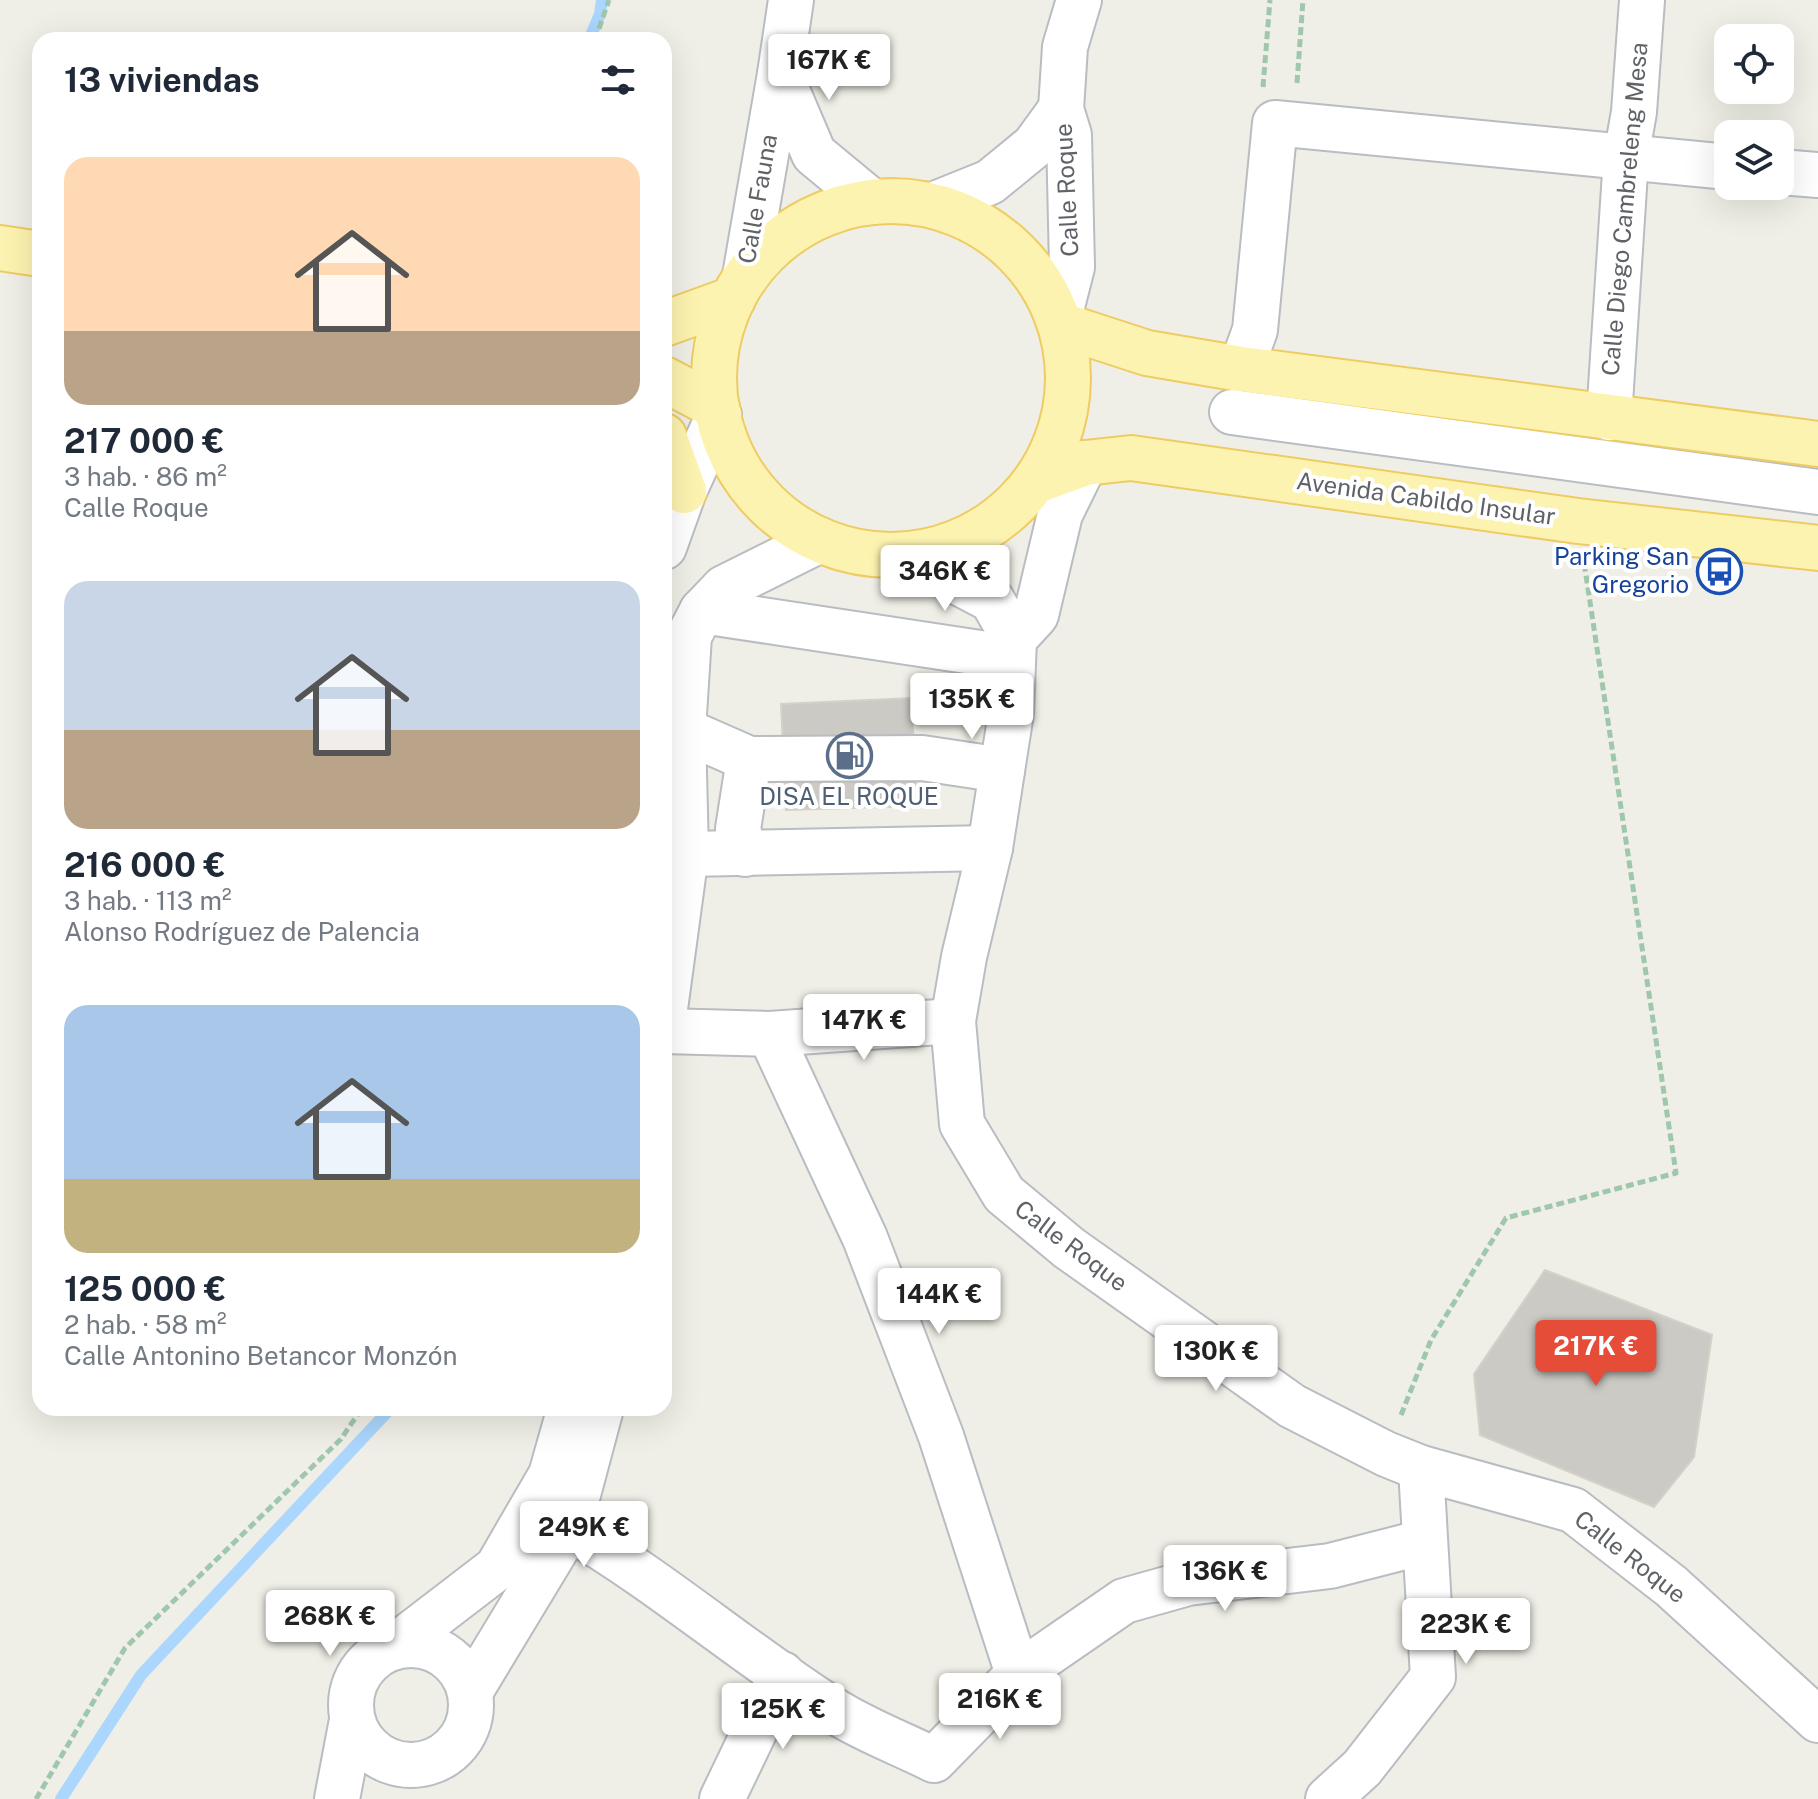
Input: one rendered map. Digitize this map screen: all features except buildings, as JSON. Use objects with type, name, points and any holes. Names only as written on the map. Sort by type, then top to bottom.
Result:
[{"type":"main road","points":[[872,202],[933,205],[976,222],[1013,249],[1043,283],[1060,322],[1069,379],[1061,433],[1036,481],[1001,518],[956,543],[906,555],[862,553],[820,540],[767,506],[731,455],[714,395],[714,360],[724,316],[739,288],[779,240],[823,214],[872,202]]},
{"type":"main road","points":[[0,248],[32,253]]},
{"type":"main road","points":[[672,320],[739,288]]},
{"type":"main road","points":[[1060,322],[1147,353],[1241,369],[1818,444]]},
{"type":"main road","points":[[672,384],[718,411]]},
{"type":"main road","points":[[672,458],[684,491]]},
{"type":"main road","name":"Avenida Cabildo Insular","points":[[1036,481],[1085,463],[1131,458],[1578,521],[1818,548]]},
{"type":"street","name":"Calle Fauna","points":[[739,288],[791,0]]},
{"type":"street","points":[[1046,0],[1065,47]]},
{"type":"street","name":"Calle Roque","points":[[1060,322],[1072,267],[1069,135],[1061,109],[1065,47],[1079,0]]},
{"type":"street","name":"Calle Diego Cambreleng Mesa","points":[[1609,418],[1626,157],[1634,112],[1642,0]]},
{"type":"street","name":"Calle Fauna","points":[[780,74],[814,154],[872,202]]},
{"type":"street","name":"Calle Roque","points":[[933,205],[990,182],[1034,146],[1061,109]]},
{"type":"street","points":[[1241,369],[1255,330],[1284,124],[1714,166]]},
{"type":"street","points":[[1794,173],[1818,175]]},
{"type":"street","points":[[672,525],[718,411]]},
{"type":"street","points":[[1232,412],[1818,492]]},
{"type":"street","points":[[1014,649],[1036,615],[1060,514],[1085,463]]},
{"type":"street","points":[[672,899],[689,636],[702,611],[724,588],[820,540]]},
{"type":"street","points":[[906,555],[992,600],[1014,649]]},
{"type":"street","points":[[702,611],[1014,649]]},
{"type":"street","name":"Calle Roque","points":[[1014,649],[1011,713],[990,848],[964,957],[953,1021],[962,1124],[1004,1194],[1069,1248],[1292,1406],[1403,1461],[1573,1510],[1671,1586],[1818,1720]]},
{"type":"street","points":[[683,730],[749,759],[922,758],[1002,770]]},
{"type":"street","points":[[745,854],[738,829],[749,759]]},
{"type":"street","points":[[675,855],[990,848]]},
{"type":"street","points":[[672,1031],[770,1034],[953,1021]]},
{"type":"street","points":[[770,1034],[865,1238],[941,1436],[1018,1674]]},
{"type":"street","points":[[337,1799],[352,1720],[350,1701],[364,1667],[497,1568],[551,1475],[568,1416]]},
{"type":"street","points":[[471,1690],[569,1528],[599,1416]]},
{"type":"street","points":[[1328,1799],[1362,1768],[1433,1677],[1424,1542],[1403,1461]]},
{"type":"street","points":[[569,1528],[605,1549],[832,1710],[934,1760],[1018,1674],[1124,1601],[1188,1583],[1330,1566],[1424,1542]]},
{"type":"street","points":[[352,1720],[361,1739],[374,1754],[393,1763],[413,1766],[423,1781],[457,1746],[471,1720],[471,1690],[460,1668],[442,1653],[419,1645],[394,1647]]},
{"type":"street","points":[[722,1799],[782,1674]]},
{"type":"path","points":[[598,32],[609,0]]},
{"type":"path","points":[[1270,0],[1263,89],[1284,124]]},
{"type":"path","points":[[1284,124],[1303,0]]},
{"type":"path","points":[[1403,1461],[1431,1340],[1506,1218],[1676,1173],[1578,521]]},
{"type":"path","points":[[36,1799],[125,1648],[341,1439],[357,1416]]},
{"type":"waterway","points":[[592,32],[602,0]]},
{"type":"waterway","points":[[61,1799],[141,1675],[384,1416]]},
{"type":"place","name":"Parking San Gregorio","points":[[1720,571]]},
{"type":"place","name":"DISA EL ROQUE","points":[[849,755]]}]
